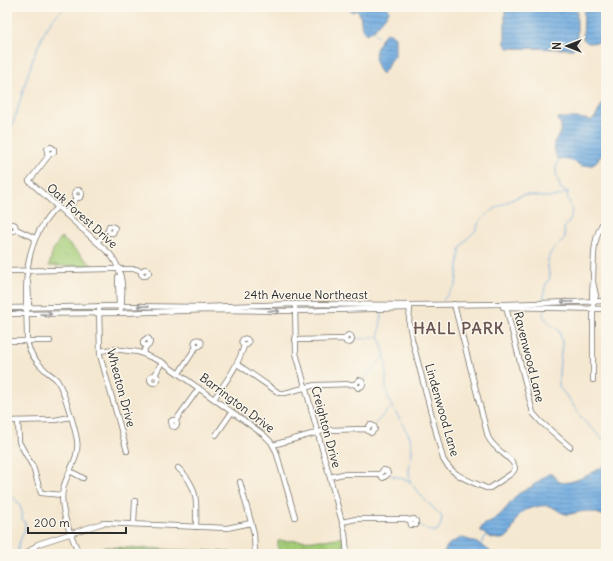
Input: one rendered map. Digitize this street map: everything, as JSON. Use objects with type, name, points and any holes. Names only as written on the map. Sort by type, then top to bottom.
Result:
[{"type":"street","name":"Oak Forest Drive","points":[[50,154],[29,181],[113,258],[121,276],[120,313]]},
{"type":"street","points":[[65,214],[77,197]]},
{"type":"street","points":[[57,207],[43,223],[35,238],[30,254],[27,271],[29,303],[27,307],[27,341],[28,349],[34,359],[56,379],[63,392],[77,440],[76,456],[62,495],[64,512],[79,554]]},
{"type":"street","points":[[593,380],[593,309],[596,291],[593,282],[593,262],[600,227],[606,218]]},
{"type":"street","points":[[16,229],[35,238]]},
{"type":"street","points":[[97,242],[108,231]]},
{"type":"street","points":[[7,271],[119,269],[136,269],[141,271]]},
{"type":"street","name":"24th Avenue Northeast","points":[[506,306],[606,301]]},
{"type":"street","name":"24th Avenue Northeast","points":[[7,308],[100,306],[204,307],[295,304],[506,306],[606,309]]},
{"type":"street","name":"Creighton Drive","points":[[295,304],[296,353],[346,537],[347,554]]},
{"type":"street","name":"Wheaton Drive","points":[[100,306],[100,351],[127,451]]},
{"type":"street","name":"24th Avenue Northeast","points":[[7,314],[99,314],[208,310],[295,311],[410,306]]},
{"type":"street","name":"Lindenwood Lane","points":[[410,306],[409,323],[412,339],[443,459],[451,470],[460,477],[486,488],[490,488],[514,472],[515,466],[493,445],[488,437],[454,306]]},
{"type":"street","name":"Ravenwood Lane","points":[[506,306],[534,413],[541,422],[570,447]]},
{"type":"street","points":[[295,340],[345,339]]},
{"type":"street","points":[[7,341],[50,341]]},
{"type":"street","points":[[143,353],[146,346]]},
{"type":"street","points":[[179,373],[196,346]]},
{"type":"street","points":[[214,398],[237,364],[244,346]]},
{"type":"street","name":"Barrington Drive","points":[[100,351],[108,352],[119,350],[143,353],[162,362],[259,430],[273,445],[280,460],[295,517]]},
{"type":"street","points":[[155,375],[162,362]]},
{"type":"street","points":[[237,364],[279,393],[285,393],[320,384],[355,384]]},
{"type":"street","points":[[176,420],[199,388]]},
{"type":"street","points":[[216,436],[232,412]]},
{"type":"street","points":[[7,420],[55,420],[70,417]]},
{"type":"street","points":[[18,421],[19,442],[33,467],[41,493],[62,495]]},
{"type":"street","points":[[273,445],[330,429],[367,429]]},
{"type":"street","points":[[178,468],[191,482],[195,490],[197,500],[196,527]]},
{"type":"street","points":[[70,471],[83,478]]},
{"type":"street","points":[[330,477],[343,474],[380,474]]},
{"type":"street","points":[[240,482],[254,535],[255,554]]},
{"type":"street","points":[[134,524],[135,501]]},
{"type":"street","points":[[342,522],[356,519],[410,520]]},
{"type":"street","points":[[26,554],[38,544],[103,523],[231,528],[251,523]]},
{"type":"green space","points":[[61,237],[93,266],[49,266],[53,250]]},
{"type":"green space","points":[[343,537],[343,554],[278,554],[278,541],[324,540]]},
{"type":"green space","points":[[105,547],[230,552],[230,554],[83,554]]},
{"type":"water","points":[[352,7],[388,7],[389,12],[373,31],[366,34],[362,29],[359,13],[357,10],[352,12],[350,10]]},
{"type":"water","points":[[505,7],[577,7],[577,45],[573,49],[508,48],[505,44]]},
{"type":"water","points":[[584,7],[606,7],[606,42],[588,43],[583,39]]},
{"type":"water","points":[[386,33],[395,37],[395,56],[390,60],[386,70],[382,74],[375,60],[375,53],[381,39]]},
{"type":"water","points":[[606,97],[606,154],[601,156],[593,165],[581,166],[570,160],[559,160],[556,157],[554,145],[554,142],[560,133],[561,124],[557,120],[558,118],[592,120],[596,116]]},
{"type":"water","points":[[606,465],[606,517],[597,513],[583,511],[565,514],[554,508],[539,506],[531,508],[520,514],[511,532],[504,538],[496,539],[486,535],[480,530],[483,525],[491,522],[502,513],[518,494],[531,487],[548,474],[552,474],[558,481],[563,483],[582,478]]},
{"type":"water","points":[[460,538],[478,543],[493,554],[443,554],[448,545]]},
{"type":"waterway","points":[[7,139],[39,44],[49,24],[65,7]]},
{"type":"waterway","points":[[373,31],[381,39]]},
{"type":"waterway","points":[[544,300],[545,288],[550,278],[548,265],[549,256],[551,252],[565,239],[564,228],[570,221],[572,213],[567,197],[568,192],[561,189],[557,177],[556,167],[559,159]]},
{"type":"waterway","points":[[443,300],[456,285],[460,250],[465,241],[476,230],[479,222],[485,216],[497,207],[522,195],[555,197],[568,192]]},
{"type":"waterway","points":[[544,311],[543,315],[549,323],[559,331],[562,343],[559,387],[583,420],[606,442]]},
{"type":"waterway","points":[[382,313],[379,335],[386,361],[386,388],[389,401],[410,437],[412,451],[409,471],[410,482],[442,518],[441,524],[437,531],[430,531],[419,525]]},
{"type":"waterway","points":[[353,339],[380,337]]},
{"type":"waterway","points":[[364,379],[385,356]]},
{"type":"waterway","points":[[375,424],[391,407]]},
{"type":"waterway","points":[[390,475],[410,481]]},
{"type":"waterway","points":[[7,498],[11,496],[19,504],[22,513],[22,520],[25,522],[18,551]]},
{"type":"waterway","points":[[480,547],[486,535]]},
{"type":"district","name":"HALL PARK","points":[[459,328]]}]
